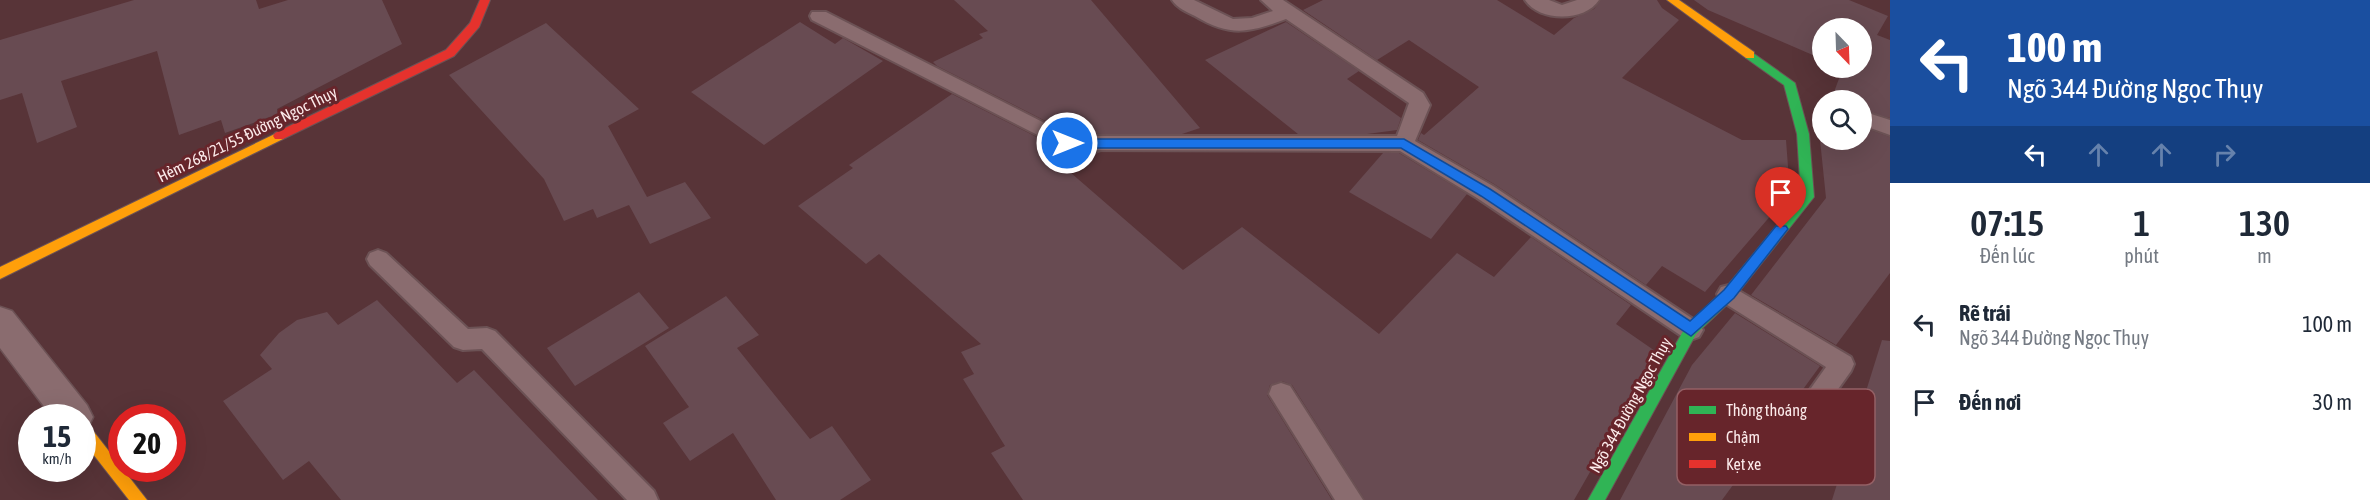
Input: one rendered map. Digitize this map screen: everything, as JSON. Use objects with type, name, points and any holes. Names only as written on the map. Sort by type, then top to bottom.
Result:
[{"type":"street","name":"Hẻm 268/21/55 Đường Ngọc Thụy","points":[[0,273],[450,52],[475,24],[485,0]]},
{"type":"street","name":"Ngõ 344 Đường Ngọc Thụy","points":[[1596,500],[1691,330],[1729,294],[1808,197],[1803,134],[1789,83],[1672,0]]},
{"type":"street","points":[[0,321],[64,404]]},
{"type":"street","points":[[96,446],[139,500]]},
{"type":"lane","points":[[1181,0],[1222,25],[1247,27],[1288,12]]},
{"type":"lane","points":[[1270,0],[1416,98],[1420,105],[1404,144]]},
{"type":"lane","points":[[1534,0],[1564,12],[1575,11],[1590,0]]},
{"type":"lane","points":[[819,16],[1067,143],[1404,144],[1485,192],[1691,330]]},
{"type":"lane","points":[[1872,121],[1890,128]]},
{"type":"lane","points":[[378,258],[463,340],[487,338],[645,500]]},
{"type":"lane","points":[[1729,294],[1842,364],[1824,389]]},
{"type":"lane","points":[[1281,394],[1350,500]]},
{"type":"building","points":[[134,0],[256,0],[259,9],[288,0],[382,0],[402,44],[277,109],[278,114],[225,133],[221,120],[179,135],[157,51],[61,81],[77,127],[37,143],[22,93],[0,100],[0,40]]},
{"type":"building","points":[[954,0],[1091,0],[1200,128],[1182,134],[1071,134],[937,66],[933,62],[983,38],[979,34],[988,31]]},
{"type":"building","points":[[1323,0],[1497,0],[1554,35],[1574,18],[1594,9],[1601,0],[1657,0],[1662,8],[1679,20],[1622,78],[1742,140],[1786,140],[1790,193],[1705,292],[1662,266],[1646,285],[1494,184],[1418,140],[1421,133],[1424,135],[1479,87],[1409,40],[1377,60],[1303,10]]},
{"type":"building","points":[[1694,0],[1849,0],[1888,16],[1877,35],[1890,40],[1890,118],[1872,114],[1872,90],[1835,90],[1839,78],[1872,78],[1872,18],[1812,18],[1812,55],[1708,10]]},
{"type":"building","points":[[800,22],[835,44],[843,38],[883,61],[764,145],[691,92]]},
{"type":"building","points":[[1286,22],[1359,71],[1347,79],[1401,118],[1397,130],[1367,134],[1298,134],[1205,60]]},
{"type":"building","points":[[546,23],[639,109],[608,126],[647,197],[685,182],[711,218],[650,244],[629,205],[597,218],[593,209],[564,221],[544,179],[449,75]]},
{"type":"building","points":[[952,94],[1066,152],[1101,152],[1063,166],[1183,270],[1242,227],[1379,334],[1457,253],[1494,277],[1531,237],[1631,305],[1616,324],[1658,353],[1574,500],[1365,500],[1292,385],[1282,381],[1270,385],[1267,395],[1332,500],[1023,500],[991,453],[1005,446],[963,379],[974,374],[961,352],[981,344],[879,254],[866,264],[798,206],[853,168],[849,165]]},
{"type":"building","points":[[1872,131],[1890,137],[1890,273],[1836,345],[1751,295],[1826,198],[1821,150],[1872,150]]},
{"type":"building","points":[[1383,153],[1399,153],[1467,194],[1431,239],[1349,192]]},
{"type":"building","points":[[639,292],[669,328],[575,386],[547,348]]},
{"type":"building","points":[[726,296],[759,335],[737,348],[810,439],[832,426],[871,480],[840,500],[776,500],[733,433],[690,461],[663,423],[689,407],[645,346]]},
{"type":"building","points":[[377,300],[457,383],[474,370],[598,500],[341,500],[309,461],[283,480],[223,401],[272,369],[260,355],[279,333],[297,320],[327,312],[338,325]]},
{"type":"building","points":[[1735,313],[1820,366],[1803,389],[1679,389],[1692,365]]},
{"type":"building","points":[[1882,340],[1890,341],[1890,500],[1832,500],[1837,485],[1875,485],[1875,389],[1867,389]]},
{"type":"building","points":[[1677,393],[1677,485],[1733,485],[1722,500],[1620,500]]},
{"type":"traffic: fast","points":[[1596,500],[1691,330],[1729,294],[1808,197],[1803,134],[1789,83],[1750,55]]},
{"type":"traffic: slow","points":[[1672,0],[1750,55]]},
{"type":"traffic: slow","points":[[0,273],[279,136]]},
{"type":"traffic: slow","points":[[96,446],[139,500]]},
{"type":"traffic: jam","points":[[279,136],[450,53],[475,24],[485,0]]},
{"type":"route","points":[[1067,143],[1404,144],[1485,192],[1691,330],[1729,294],[1781,229]]}]
